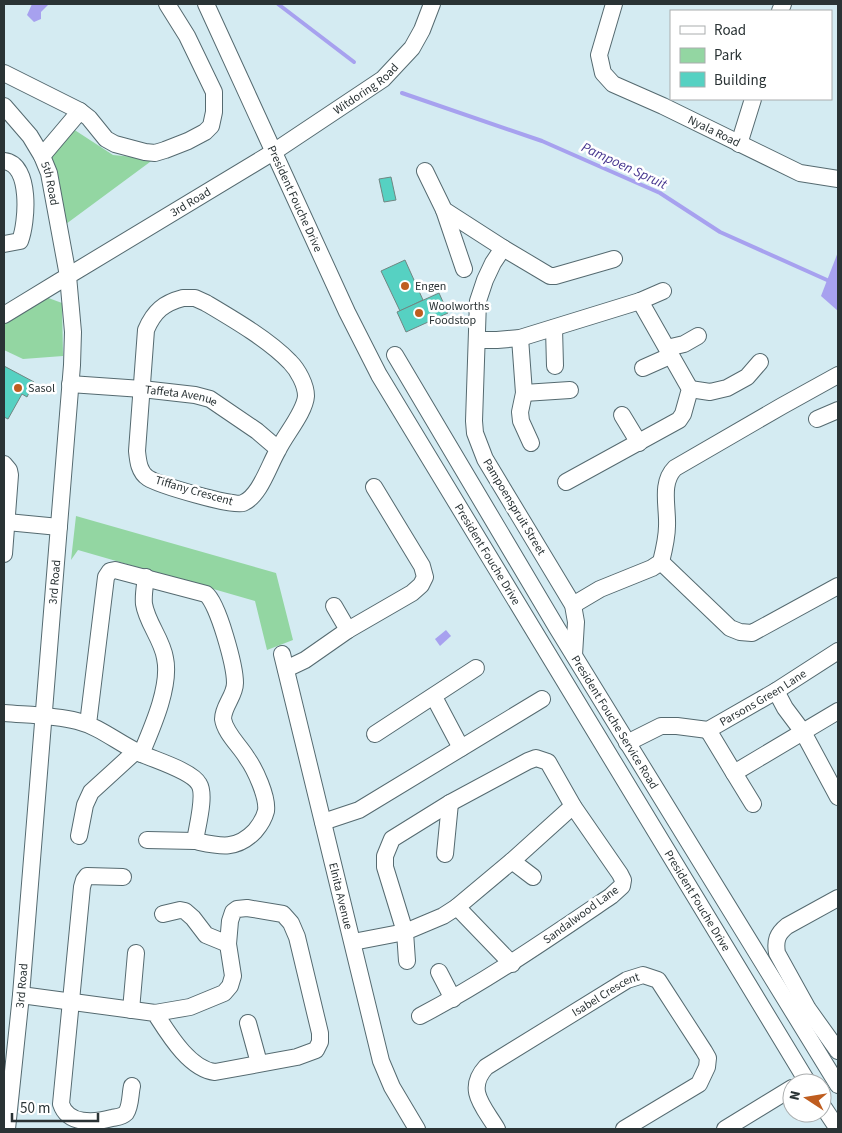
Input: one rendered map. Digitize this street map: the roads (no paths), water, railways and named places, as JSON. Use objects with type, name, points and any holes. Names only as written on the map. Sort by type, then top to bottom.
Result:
[{"type":"street","points":[[4,73],[80,110],[106,139],[115,144],[155,153],[188,141],[206,132],[211,126],[214,112],[214,92],[187,36],[166,4]]},
{"type":"street","name":"President Fouche Drive","points":[[206,4],[365,350],[794,1073]]},
{"type":"street","name":"Witdoring Road","points":[[275,151],[383,78],[412,48],[422,30],[432,4]]},
{"type":"street","name":"Nyala Road","points":[[614,4],[599,55],[600,65],[607,79],[613,84],[800,172],[838,179]]},
{"type":"street","points":[[739,144],[753,100]]},
{"type":"street","name":"5th Road","points":[[4,106],[30,136],[49,172],[68,276]]},
{"type":"street","points":[[42,156],[80,110]]},
{"type":"street","name":"3rd Road","points":[[7,1129],[21,995],[70,384],[73,332],[68,276],[275,151]]},
{"type":"street","points":[[4,161],[15,166],[20,173],[26,211],[20,241],[4,244]]},
{"type":"street","points":[[425,171],[444,210],[464,270]]},
{"type":"street","points":[[444,210],[550,276],[556,276],[614,259]]},
{"type":"street","name":"Pampoenspruit Street","points":[[503,248],[493,264],[480,293],[477,308],[474,421],[480,448],[495,477],[573,605],[576,622],[574,655]]},
{"type":"street","points":[[4,315],[68,276]]},
{"type":"street","points":[[477,340],[520,338],[640,301],[664,291]]},
{"type":"street","name":"Tiffany Crescent","points":[[183,298],[195,298],[206,303],[269,345],[291,363],[305,385],[306,397],[304,406],[278,449],[256,492],[244,503],[224,502],[160,483],[147,477],[139,468],[137,451],[143,352],[146,330],[151,318],[170,302],[183,298]]},
{"type":"street","points":[[566,482],[679,420],[683,414],[690,389],[640,301]]},
{"type":"street","points":[[554,328],[555,366]]},
{"type":"street","points":[[642,368],[698,336]]},
{"type":"street","points":[[520,338],[524,393],[520,412],[521,421],[531,443]]},
{"type":"street","name":"President Fouche Service Road","points":[[396,355],[627,743],[838,1085]]},
{"type":"street","points":[[690,389],[710,392],[727,388],[747,377],[760,362]]},
{"type":"street","points":[[573,605],[600,590],[662,562],[667,526],[666,486],[670,473],[838,375]]},
{"type":"street","name":"Taffeta Avenue","points":[[70,384],[142,389],[195,395],[210,399],[257,431],[278,449]]},
{"type":"street","points":[[524,393],[570,390]]},
{"type":"street","points":[[817,419],[838,410]]},
{"type":"street","points":[[622,415],[639,442]]},
{"type":"street","points":[[4,464],[9,470],[10,475],[4,547]]},
{"type":"street","points":[[334,606],[348,630],[412,593],[425,577],[422,566],[374,487]]},
{"type":"street","points":[[7,522],[59,527]]},
{"type":"street","points":[[662,562],[730,628],[745,633],[752,633],[838,586]]},
{"type":"street","points":[[88,724],[108,574],[112,570],[116,570],[199,591],[209,596],[215,605],[226,638],[235,684],[224,713],[225,726],[257,774],[266,809],[261,824],[251,835],[237,844],[218,846],[195,840],[147,840]]},
{"type":"street","points":[[79,836],[85,805],[90,792],[138,752],[152,727],[166,682],[167,672],[162,646],[144,603],[146,577]]},
{"type":"street","name":"Elnita Avenue","points":[[348,630],[305,660],[284,662],[381,1061],[392,1087],[417,1129]]},
{"type":"street","name":"Parsons Green Lane","points":[[627,743],[661,726],[708,730],[776,691],[838,651]]},
{"type":"street","points":[[375,734],[476,668]]},
{"type":"street","points":[[776,691],[785,708],[834,778],[838,797]]},
{"type":"street","points":[[434,697],[461,748]]},
{"type":"street","points":[[323,822],[359,810],[542,699]]},
{"type":"street","points":[[734,773],[838,711]]},
{"type":"street","points":[[4,713],[42,716],[88,724],[104,731],[138,752],[177,769],[198,781],[201,797],[195,840]]},
{"type":"street","points":[[708,730],[753,804]]},
{"type":"street","name":"Sandalwood Lane","points":[[407,961],[405,932],[386,867],[386,849],[392,839],[450,803],[536,758],[548,762],[573,806],[617,868],[623,880],[622,886],[611,896],[512,964],[420,1016]]},
{"type":"street","points":[[445,854],[450,803]]},
{"type":"street","points":[[353,942],[405,932],[436,919],[457,907],[512,862],[573,806]]},
{"type":"street","points":[[512,862],[532,877]]},
{"type":"street","points":[[124,877],[87,876],[82,887],[61,1104],[64,1110],[74,1118],[84,1121],[98,1122],[122,1116],[128,1110],[132,1086]]},
{"type":"street","points":[[838,898],[787,926],[781,931],[776,944],[777,953],[808,1009],[838,1051]]},
{"type":"street","points":[[457,907],[512,964]]},
{"type":"street","points":[[21,995],[155,1013],[190,1007],[224,993],[230,986],[233,976],[228,944],[230,921],[233,912],[237,909],[247,908],[283,914],[291,923],[297,937],[320,1033],[320,1042],[316,1050],[304,1055],[215,1072],[204,1070],[198,1066],[172,1038],[155,1013]]},
{"type":"street","points":[[163,914],[180,910],[184,911],[193,918],[206,935],[228,944]]},
{"type":"street","points":[[131,1010],[136,954]]},
{"type":"street","points":[[438,972],[453,999]]},
{"type":"street","name":"Isabel Crescent","points":[[497,1129],[478,1097],[476,1089],[478,1078],[486,1067],[627,980],[643,975],[658,980],[708,1058],[705,1075],[699,1084],[650,1123],[624,1129]]},
{"type":"street","points":[[248,1023],[259,1063]]},
{"type":"street","points":[[817,1073],[826,1067]]},
{"type":"street","points":[[725,1129],[782,1095]]},
{"type":"waterway","name":"Pampoen Spruit","points":[[278,4],[354,62]]},
{"type":"waterway","name":"Pampoen Spruit","points":[[402,93],[542,141],[660,193],[720,232],[827,280]]},
{"type":"place","name":"Engen","points":[[405,286]]},
{"type":"place","name":"Woolworths Foodstop","points":[[419,313]]},
{"type":"place","name":"Sasol","points":[[18,388]]}]
